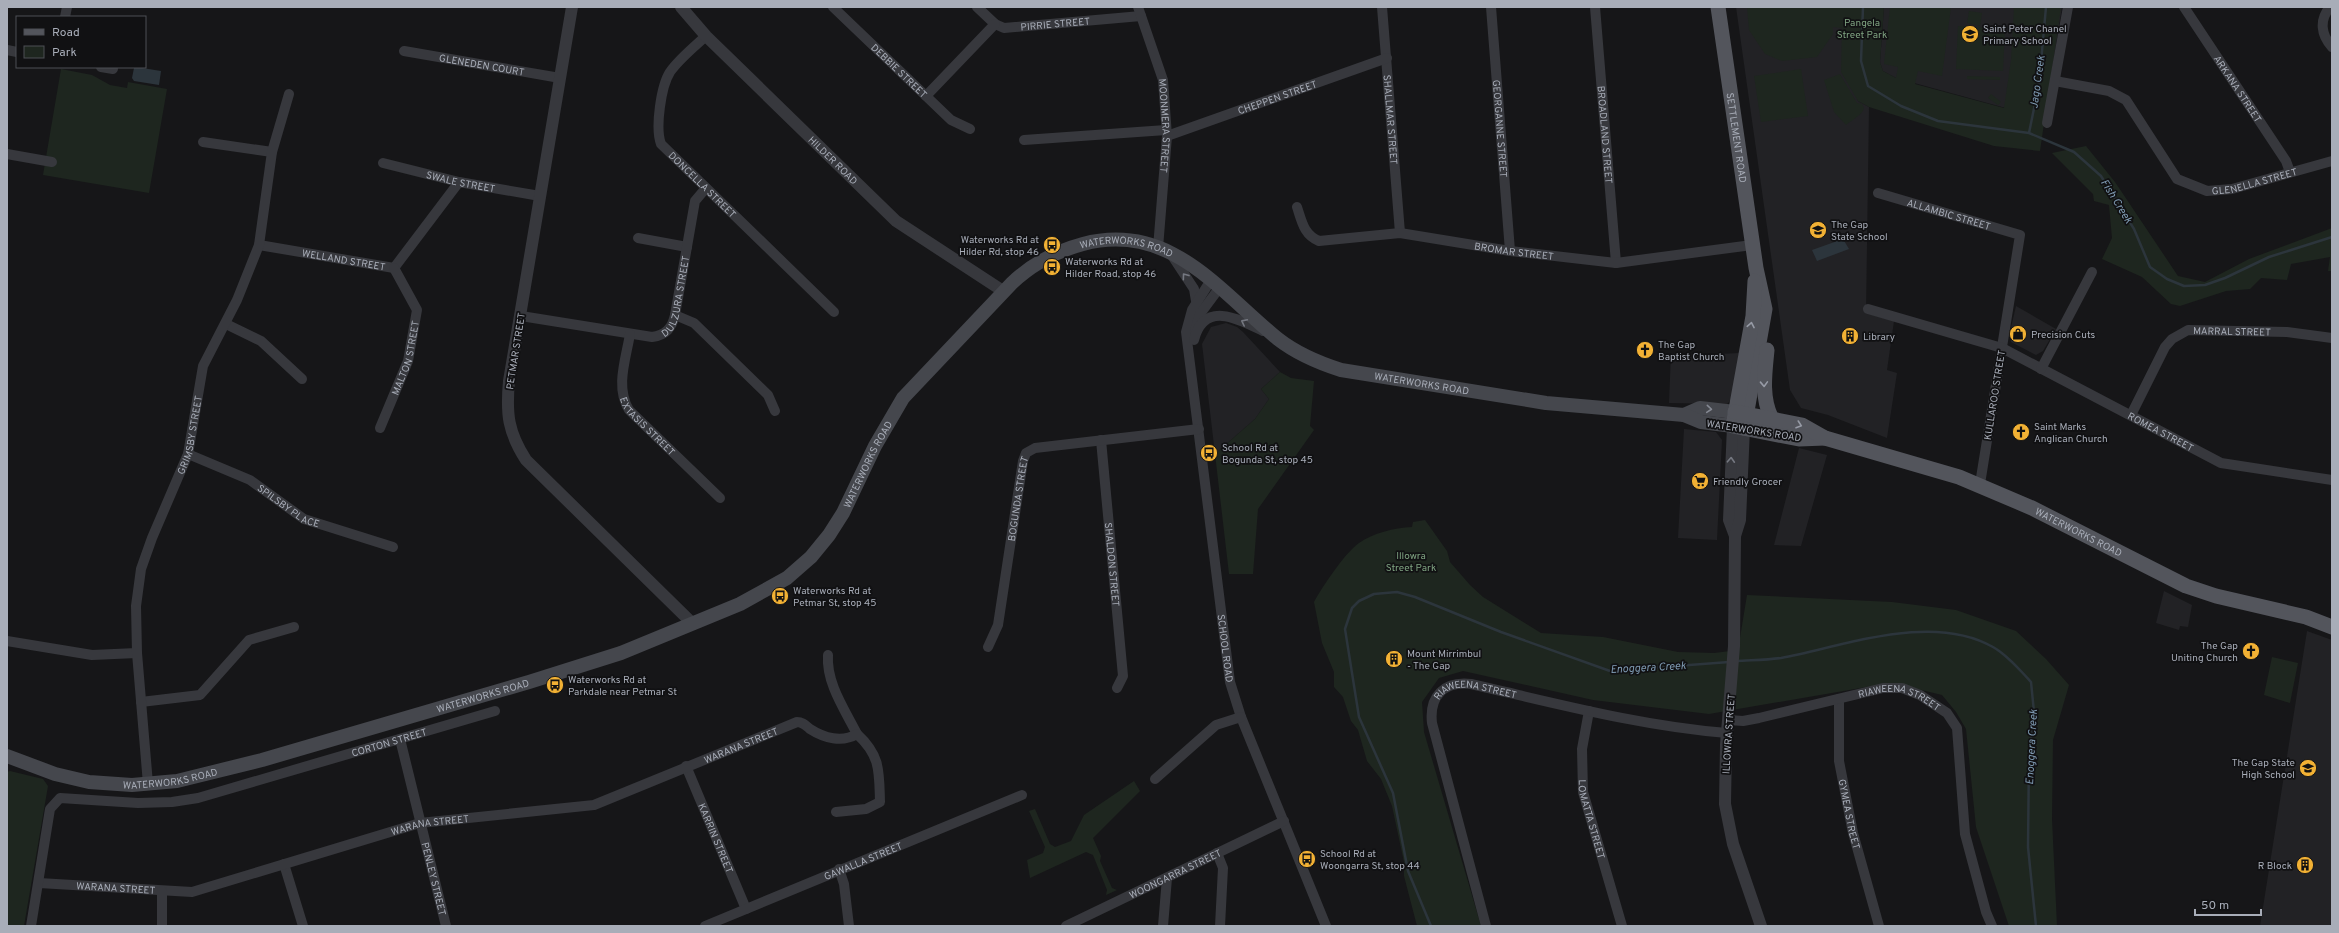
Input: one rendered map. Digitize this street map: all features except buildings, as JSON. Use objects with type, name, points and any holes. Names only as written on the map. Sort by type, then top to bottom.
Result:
[{"type":"main road","name":"SETTLEMENT ROAD","points":[[1718,7],[1752,245],[1765,303],[1740,420]]},
{"type":"main road","name":"WATERWORKS ROAD","points":[[7,756],[44,771],[76,780],[117,784],[148,784],[177,781],[262,760],[529,682],[620,653],[693,624],[765,592],[787,578],[811,557],[829,535],[843,513],[878,440],[903,398],[1003,291],[1028,269],[1075,246],[1115,240],[1136,241],[1164,250],[1186,261],[1216,283],[1279,340],[1311,358],[1341,370],[1546,403],[1684,415],[1701,422],[1771,417],[1802,425],[1825,438],[1917,463],[1980,484],[2032,508],[2186,586],[2216,596],[2306,617],[2332,627]]},
{"type":"main road","name":"SETTLEMENT ROAD","points":[[1740,420],[1753,316],[1756,268]]},
{"type":"main road","points":[[1765,303],[1767,342],[1764,386],[1766,403],[1771,417]]},
{"type":"main road","name":"WATERWORKS ROAD","points":[[1740,420],[1799,439],[1825,438]]},
{"type":"street","name":"PETMAR STREET","points":[[572,7],[508,397],[510,429],[517,446],[526,460],[693,624]]},
{"type":"street","name":"HILDER ROAD","points":[[681,7],[706,36],[896,221],[1003,291]]},
{"type":"street","name":"DEBBIE STREET","points":[[834,7],[951,120],[970,129]]},
{"type":"street","points":[[926,96],[995,24],[977,7]]},
{"type":"street","name":"SHALLMAR STREET","points":[[1382,7],[1400,233]]},
{"type":"street","name":"GEORGANNE STREET","points":[[1490,7],[1510,251]]},
{"type":"street","name":"BROADLAND STREET","points":[[1595,7],[1616,263]]},
{"type":"street","points":[[2047,123],[2068,7]]},
{"type":"street","name":"ARKANA STREET","points":[[2184,7],[2280,152],[2290,172]]},
{"type":"street","points":[[2330,7],[2325,13],[2322,30],[2325,39],[2332,47]]},
{"type":"street","name":"PIRRIE STREET","points":[[995,24],[1004,28],[1140,12]]},
{"type":"street","name":"MOONMERA STREET","points":[[1140,12],[1163,80],[1166,133],[1164,250]]},
{"type":"street","name":"DONCELLA STREET","points":[[706,36],[671,71],[667,78],[657,131],[661,144],[834,312]]},
{"type":"street","name":"GLENEDEN COURT","points":[[404,51],[560,78]]},
{"type":"street","name":"CHEPPEN STREET","points":[[1024,140],[1166,133],[1387,58]]},
{"type":"street","points":[[107,68],[113,69]]},
{"type":"street","name":"GLENELLA STREET","points":[[2055,81],[2109,91],[2126,100],[2177,179],[2208,191],[2232,189],[2332,161]]},
{"type":"street","name":"GRIMSBY STREET","points":[[148,784],[137,653],[136,606],[141,569],[152,538],[188,454],[203,366],[226,324],[259,245],[272,152],[289,94]]},
{"type":"street","points":[[203,142],[272,152]]},
{"type":"street","points":[[7,154],[52,162]]},
{"type":"street","name":"SWALE STREET","points":[[383,163],[459,182],[540,196]]},
{"type":"street","name":"WELLAND STREET","points":[[259,245],[394,268],[459,182]]},
{"type":"street","name":"DULZURA STREET","points":[[521,316],[630,334],[658,336],[670,328],[675,315],[695,201],[706,188]]},
{"type":"street","name":"ALLAMBIC STREET","points":[[1878,194],[2020,235]]},
{"type":"street","name":"BROMAR STREET","points":[[1297,207],[1306,232],[1312,238],[1320,241],[1400,233],[1510,251],[1616,263],[1752,245]]},
{"type":"street","name":"KULLAROO STREET","points":[[1980,484],[2020,235]]},
{"type":"street","points":[[638,238],[687,247]]},
{"type":"street","points":[[1164,250],[1193,286],[1196,301]]},
{"type":"street","name":"MALTON STREET","points":[[380,428],[408,360],[417,310],[394,268]]},
{"type":"street","points":[[2041,369],[2092,272]]},
{"type":"street","name":"SCHOOL ROAD","points":[[1216,283],[1196,301],[1186,326],[1230,682],[1241,717],[1326,926]]},
{"type":"street","name":"SCHOOL ROAD","points":[[1190,355],[1200,314],[1216,283]]},
{"type":"street","name":"ROMEA STREET","points":[[1868,309],[2002,348],[2221,463],[2332,480]]},
{"type":"street","points":[[675,315],[694,323],[768,395],[775,411]]},
{"type":"street","points":[[1194,340],[1196,331],[1204,322],[1213,317],[1223,315],[1236,318],[1279,340]]},
{"type":"street","points":[[226,324],[262,341],[302,379]]},
{"type":"street","name":"MARRAL STREET","points":[[2130,415],[2165,347],[2172,338],[2188,330],[2286,332],[2332,338]]},
{"type":"street","name":"EXTASIS STREET","points":[[630,334],[621,386],[624,401],[629,410],[720,498]]},
{"type":"street","name":"ILLOWRA STREET","points":[[1740,420],[1729,520],[1735,536],[1734,646],[1732,690],[1727,733],[1725,804],[1734,844],[1761,926]]},
{"type":"street","name":"BOGUNDA STREET","points":[[988,647],[998,625],[1026,452],[1035,448],[1199,429]]},
{"type":"street","name":"SHALDON STREET","points":[[1101,440],[1123,676],[1117,688]]},
{"type":"street","name":"SPILSBY PLACE","points":[[188,454],[250,480],[304,519],[393,547]]},
{"type":"street","points":[[141,702],[200,695],[249,640],[294,627]]},
{"type":"street","points":[[7,641],[92,655],[137,653]]},
{"type":"street","points":[[828,655],[827,667],[833,687],[857,734],[872,749],[878,765],[880,802],[866,808],[836,812]]},
{"type":"street","name":"RIAWEENA STREET","points":[[1486,926],[1432,723],[1432,705],[1440,693],[1451,684],[1459,682],[1589,711],[1695,730],[1727,733]]},
{"type":"street","name":"RIAWEENA STREET","points":[[1729,720],[1743,721],[1759,718],[1883,688],[1902,688],[1920,694],[1947,713],[1957,728],[1960,742],[1966,834],[1986,912],[1992,926]]},
{"type":"street","name":"GYMEA STREET","points":[[1839,699],[1839,761],[1853,833],[1878,926]]},
{"type":"street","name":"CORTON STREET","points":[[39,883],[50,809],[60,798],[138,803],[172,802],[198,798],[495,711]]},
{"type":"street","name":"LOMATTA STREET","points":[[1589,711],[1582,749],[1583,792],[1622,926]]},
{"type":"street","points":[[1155,779],[1216,725],[1241,717]]},
{"type":"street","name":"WARANA STREET","points":[[39,883],[192,892],[420,823],[584,808],[797,722],[802,722],[811,729],[833,738],[851,738],[857,734]]},
{"type":"street","name":"PENLEY STREET","points":[[400,739],[446,926]]},
{"type":"street","points":[[276,755],[282,773]]},
{"type":"street","points":[[262,760],[268,777]]},
{"type":"street","name":"KARRIN STREET","points":[[686,766],[746,909]]},
{"type":"street","name":"GAWALLA STREET","points":[[704,926],[721,922],[746,909],[840,869],[1022,795]]},
{"type":"street","name":"WOONGARRA STREET","points":[[1066,926],[1284,822]]},
{"type":"street","points":[[1217,853],[1223,868],[1220,926]]},
{"type":"street","points":[[284,864],[303,926]]},
{"type":"street","points":[[840,869],[844,884],[849,926]]},
{"type":"street","points":[[1163,926],[1167,878]]},
{"type":"street","points":[[31,926],[39,883]]},
{"type":"street","points":[[162,891],[162,926]]},
{"type":"shaded area","name":"The Gap State School","points":[[1736,7],[1843,7],[1858,101],[1869,107],[1866,313],[1894,321],[1887,370],[1897,373],[1887,438],[1828,415],[1801,408],[1790,390]]},
{"type":"shaded area","name":"Saint Peter Chanel Primary School","points":[[1884,7],[2062,7],[2045,112],[2013,110],[1896,78],[1883,71],[1880,62]]},
{"type":"shaded area","points":[[134,68],[161,71],[159,85],[134,81],[132,78]]},
{"type":"shaded area","points":[[1843,239],[1849,249],[1817,261],[1812,250]]},
{"type":"shaded area","points":[[2016,306],[2056,329],[2043,351],[2036,355],[2011,342],[2010,332]]},
{"type":"shaded area","points":[[1226,323],[1237,327],[1243,332],[1280,372],[1261,389],[1269,399],[1255,419],[1215,454],[1202,344],[1211,327]]},
{"type":"shaded area","points":[[1671,353],[1702,355],[1739,353],[1731,400],[1727,404],[1669,403]]},
{"type":"shaded area","points":[[1684,429],[1716,432],[1722,440],[1717,540],[1678,538]]},
{"type":"shaded area","points":[[1799,448],[1827,455],[1801,546],[1774,545]]},
{"type":"shaded area","points":[[2164,591],[2192,605],[2188,627],[2180,626],[2179,630],[2156,623]]},
{"type":"shaded area","name":"The Gap State High School","points":[[2307,631],[2332,640],[2332,926],[2260,926]]},
{"type":"green space","name":"Pangela Street Park","points":[[1747,7],[1884,7],[1880,62],[1883,71],[1896,78],[1898,67],[1884,64],[1890,7],[1951,7],[1942,76],[1918,71],[1915,84],[2004,108],[2011,60],[2014,7],[2061,7],[2040,151],[1994,146],[1869,107],[1858,101],[1841,72],[1842,28],[1833,27],[1833,34],[1817,57],[1782,61],[1765,54],[1749,30]]},
{"type":"green space","points":[[1969,11],[1982,13],[1980,26],[1967,23]]},
{"type":"green space","points":[[1958,26],[2005,28],[2003,71],[1956,69]]},
{"type":"green space","points":[[61,69],[92,75],[110,85],[127,88],[128,82],[167,89],[149,193],[43,175]]},
{"type":"green space","points":[[1801,69],[1808,116],[1761,122],[1754,76]]},
{"type":"green space","points":[[1840,74],[1857,103],[1862,104],[1864,108],[1859,115],[1846,125],[1834,112],[1824,80]]},
{"type":"green space","points":[[1967,76],[2000,77],[2000,80],[1967,79]]},
{"type":"green space","points":[[1991,94],[2001,102],[1998,105],[1988,98]]},
{"type":"green space","points":[[2086,146],[2115,182],[2178,276],[2205,282],[2249,259],[2332,228],[2332,271],[2328,271],[2330,257],[2291,264],[2287,280],[2261,278],[2250,289],[2226,291],[2180,306],[2171,304],[2142,277],[2102,259],[2112,238],[2109,205],[2094,201],[2093,194],[2052,153]]},
{"type":"green space","points":[[1280,372],[1291,378],[1314,381],[1310,426],[1314,430],[1258,509],[1253,574],[1229,574],[1215,454],[1255,419],[1269,399],[1261,389]]},
{"type":"green space","name":"Illowra Street Park","points":[[1425,520],[1447,551],[1450,562],[1470,585],[1483,597],[1541,633],[1603,637],[1678,652],[1714,653],[1738,650],[1747,595],[1892,602],[1956,610],[2016,631],[2046,659],[2069,685],[2053,740],[2052,819],[2057,926],[2009,926],[1976,827],[1966,729],[1956,712],[1942,695],[1905,686],[1884,684],[1709,714],[1593,700],[1463,671],[1439,678],[1422,702],[1424,732],[1481,926],[1417,926],[1404,876],[1404,862],[1392,806],[1381,779],[1367,761],[1358,730],[1351,721],[1343,697],[1334,687],[1334,672],[1322,643],[1314,602],[1328,579],[1353,548],[1359,543],[1377,534],[1412,527],[1413,522]]},
{"type":"green space","points":[[2272,657],[2298,663],[2290,703],[2264,695]]},
{"type":"green space","points":[[10,771],[43,779],[48,786],[24,926],[7,926],[7,772]]},
{"type":"green space","points":[[1134,781],[1140,791],[1093,838],[1101,856],[1100,861],[1112,888],[1117,890],[1106,895],[1107,890],[1093,855],[1086,852],[1030,878],[1027,860],[1043,853],[1045,847],[1029,811],[1035,809],[1050,844],[1055,847],[1071,841],[1084,815]]},
{"type":"waterway","name":"Fish Creek","points":[[1863,7],[1861,61],[1868,86],[1901,106],[1938,121],[2029,133],[2074,152],[2101,176],[2134,229],[2150,267],[2167,279],[2184,286],[2205,285],[2225,278],[2269,257],[2332,237]]},
{"type":"waterway","name":"Jago Creek","points":[[2029,133],[2039,84],[2046,7]]},
{"type":"waterway","name":"Enoggera Creek","points":[[1431,926],[1408,871],[1393,793],[1359,717],[1345,629],[1352,608],[1359,601],[1374,594],[1397,592],[1415,597],[1501,632],[1610,671],[1729,662]]},
{"type":"waterway","name":"Enoggera Creek","points":[[1736,661],[1781,658],[1860,640],[1916,632],[1943,632],[1969,637],[1993,647],[2008,658],[2031,682],[2034,712],[2029,755],[2028,847],[2036,926]]},
{"type":"place","name":"Saint Peter Chanel Primary School","points":[[1970,34]]},
{"type":"place","name":"The Gap State School","points":[[1818,230]]},
{"type":"place","name":"Waterworks Rd at Hilder Rd, stop 46","points":[[1052,245]]},
{"type":"place","name":"Waterworks Rd at Hilder Road, stop 46","points":[[1052,267]]},
{"type":"place","name":"Precision Cuts","points":[[2018,334]]},
{"type":"place","name":"Library","points":[[1850,336]]},
{"type":"place","name":"The Gap Baptist Church","points":[[1645,350]]},
{"type":"place","name":"Saint Marks Anglican Church","points":[[2021,432]]},
{"type":"place","name":"School Rd at Bogunda St, stop 45","points":[[1209,453]]},
{"type":"place","name":"Friendly Grocer","points":[[1700,481]]},
{"type":"place","name":"Waterworks Rd at Petmar St, stop 45","points":[[780,596]]},
{"type":"place","name":"The Gap Uniting Church","points":[[2251,651]]},
{"type":"place","name":"Mount Mirrimbul - The Gap","points":[[1394,659]]},
{"type":"place","name":"Waterworks Rd at Parkdale near Petmar St","points":[[555,685]]},
{"type":"place","name":"The Gap State High School","points":[[2308,768]]},
{"type":"place","name":"School Rd at Woongarra St, stop 44","points":[[1307,859]]},
{"type":"place","name":"R Block","points":[[2305,865]]}]
